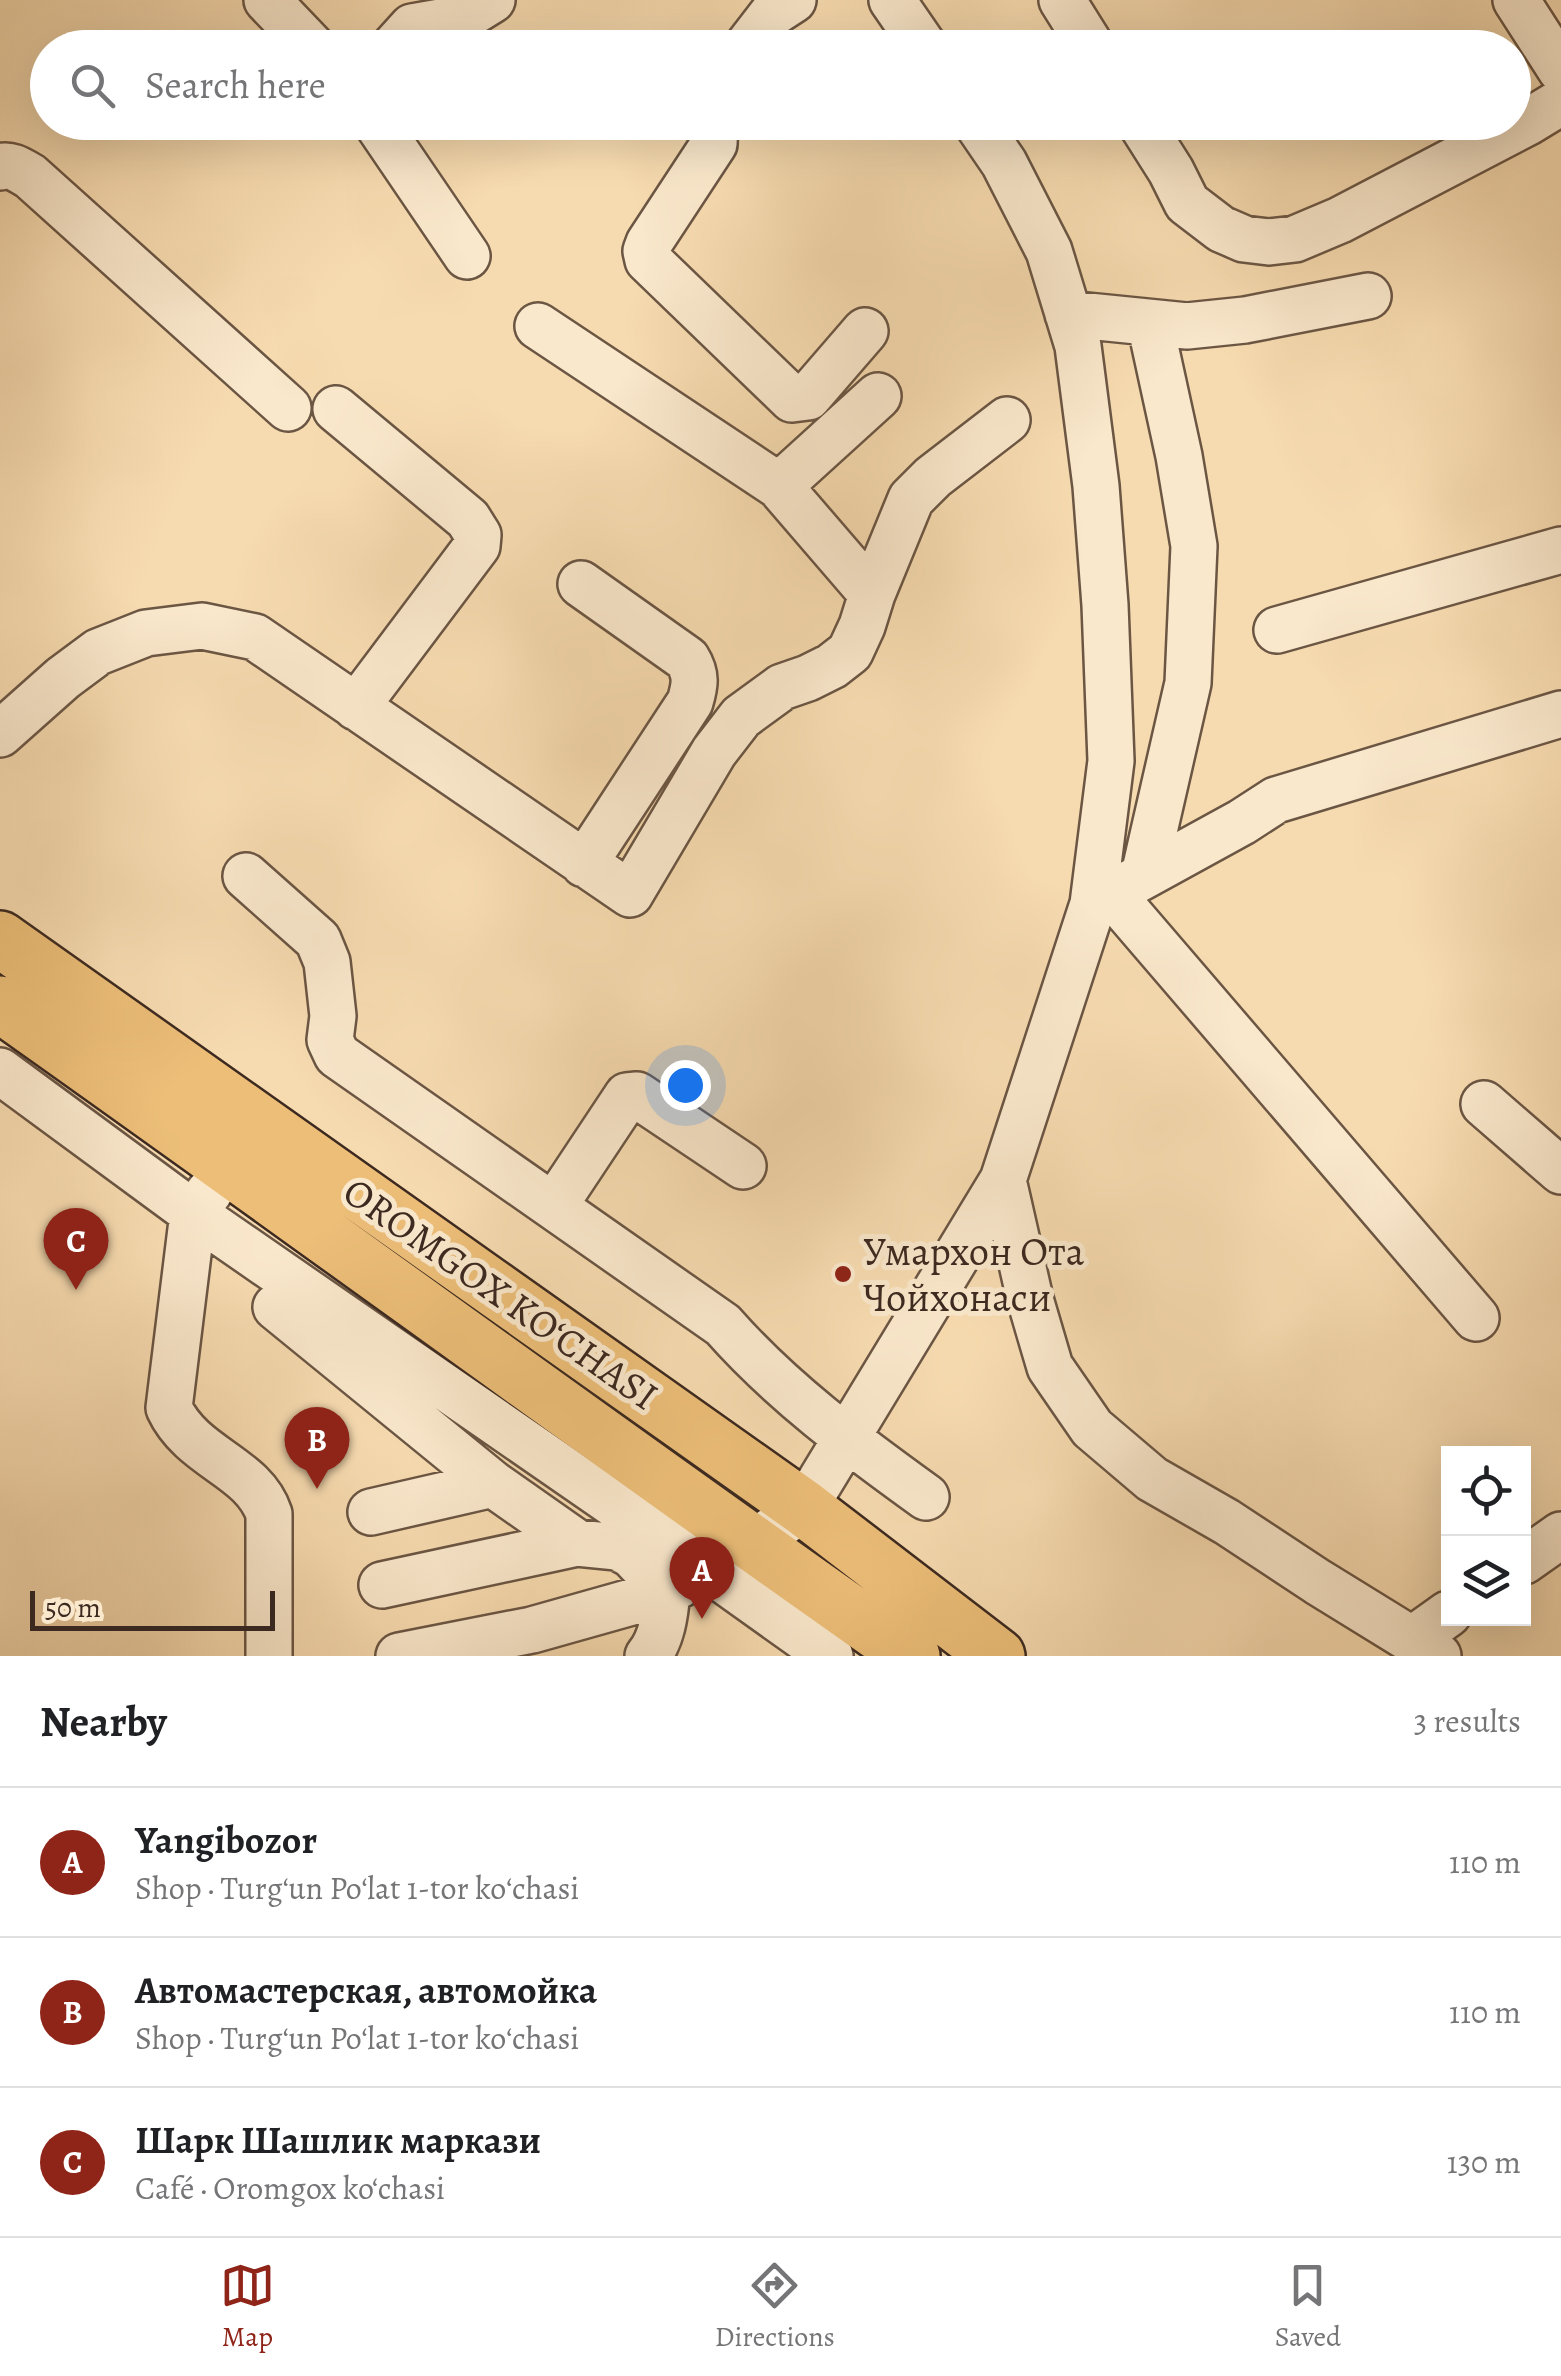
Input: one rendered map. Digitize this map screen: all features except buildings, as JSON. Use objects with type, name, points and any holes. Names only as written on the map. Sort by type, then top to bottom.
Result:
[{"type":"main road","name":"OROMGOX KO‘CHASI","points":[[0,939],[804,1508],[997,1656]]},
{"type":"main road","name":"OROMGOX KO‘CHASI","points":[[0,1004],[230,1166],[730,1556],[912,1656]]},
{"type":"street","points":[[267,0],[296,30]]},
{"type":"street","points":[[409,30],[464,18],[492,0]]},
{"type":"street","points":[[760,30],[773,13],[793,0]]},
{"type":"street","points":[[892,0],[913,30]]},
{"type":"street","points":[[1062,0],[1081,30]]},
{"type":"street","points":[[1516,0],[1561,70]]},
{"type":"street","points":[[1531,120],[1561,102]]},
{"type":"street","points":[[388,140],[468,256]]},
{"type":"street","points":[[714,140],[648,243],[648,260],[792,399],[808,397],[865,331]]},
{"type":"street","points":[[988,140],[1049,251],[1078,346],[1096,486],[1105,605],[1116,891],[1476,1318]]},
{"type":"street","points":[[1151,140],[1188,203],[1221,229],[1244,239],[1269,242],[1295,238],[1340,220],[1493,140]]},
{"type":"street","points":[[0,167],[18,169],[30,176],[288,408]]},
{"type":"street","points":[[1068,314],[1187,326],[1245,320],[1368,296]]},
{"type":"street","points":[[400,1656],[532,1630],[667,1592],[804,1508],[1003,1180],[1116,891],[1188,683],[1194,546],[1150,323]]},
{"type":"street","points":[[538,326],[778,486],[872,594]]},
{"type":"street","points":[[778,486],[878,396]]},
{"type":"street","points":[[336,409],[468,518],[478,536],[477,546],[356,707]]},
{"type":"street","points":[[0,734],[98,652],[146,633],[202,626],[255,637],[630,894],[714,752],[741,717],[782,687],[832,666],[850,652],[911,499],[933,477],[1007,420]]},
{"type":"street","points":[[1278,630],[1561,550]]},
{"type":"street","points":[[581,584],[687,658],[696,682],[690,702],[584,864]]},
{"type":"street","points":[[1116,891],[1276,800],[1561,714]]},
{"type":"street","points":[[1242,822],[1301,818],[1561,734]]},
{"type":"street","points":[[246,876],[318,940],[327,962],[333,1016],[330,1040],[338,1055],[723,1325],[745,1350],[845,1440],[926,1497]]},
{"type":"street","points":[[73,1056],[11,1093],[730,1556],[830,1656]]},
{"type":"street","points":[[554,1206],[628,1096],[637,1095],[744,1166]]},
{"type":"street","points":[[1484,1104],[1561,1171]]},
{"type":"street","points":[[230,1166],[193,1212],[169,1408],[190,1439],[251,1484],[266,1506],[269,1656]]},
{"type":"street","points":[[1003,1180],[1050,1367],[1092,1428],[1152,1479],[1227,1522],[1318,1582],[1433,1637]]},
{"type":"street","points":[[276,1308],[493,1484],[577,1543]]},
{"type":"street","points":[[371,1512],[493,1484]]},
{"type":"street","points":[[382,1585],[577,1543],[617,1547],[632,1555],[667,1592],[665,1617],[648,1656]]},
{"type":"place","name":"Умархон Ота Чойхонаси","points":[[843,1274]]},
{"type":"place","name":"Шарк Шашлик маркази","points":[[76,1290]]},
{"type":"place","name":"Автомастерская, автомойка","points":[[317,1489]]},
{"type":"place","name":"Yangibozor","points":[[702,1619]]}]
